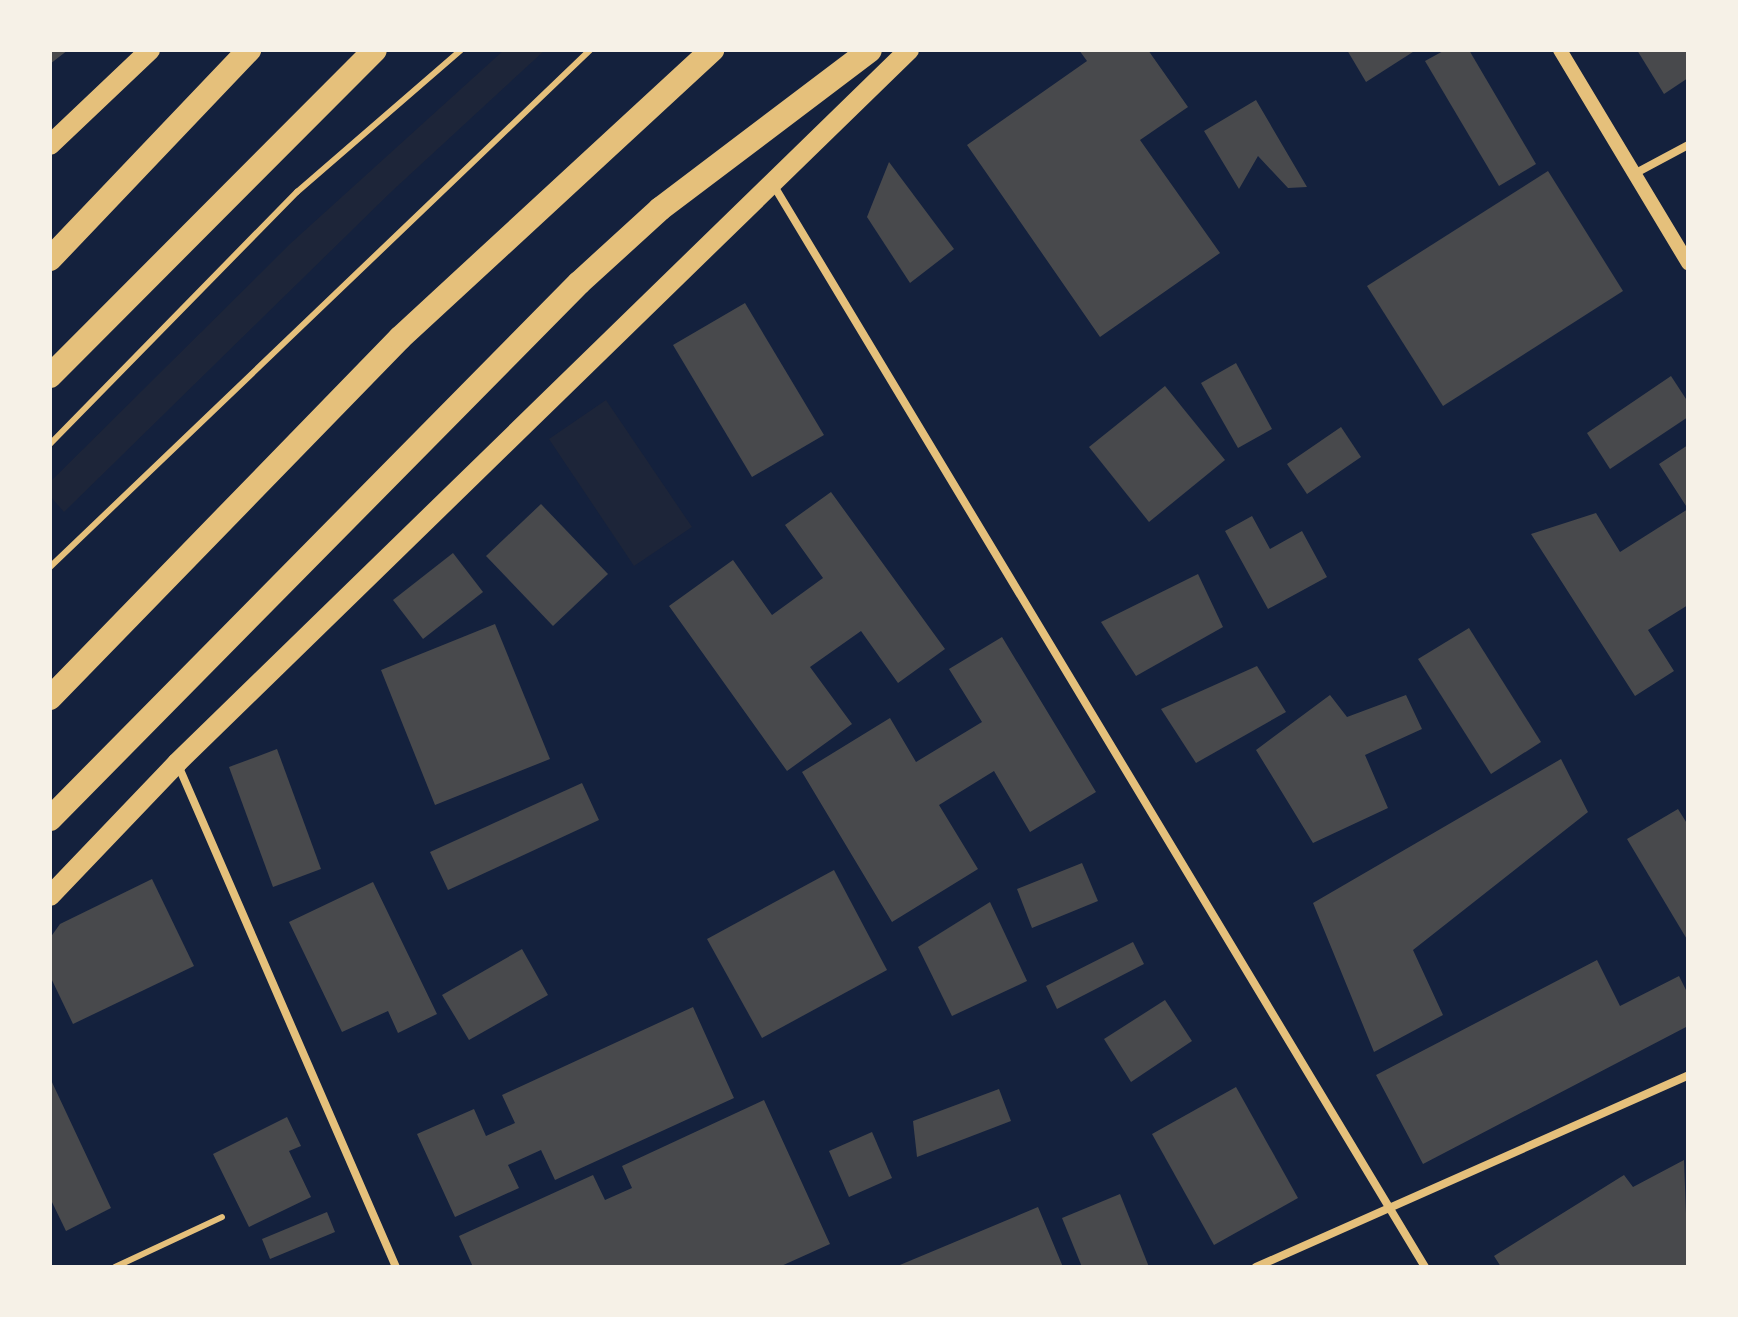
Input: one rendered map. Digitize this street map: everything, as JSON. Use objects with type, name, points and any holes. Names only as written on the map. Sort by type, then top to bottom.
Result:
[{"type":"highway","points":[[50,259],[249,50]]},
{"type":"highway","points":[[50,376],[375,50]]},
{"type":"highway","points":[[50,698],[400,338],[712,50]]},
{"type":"highway","points":[[50,819],[579,283],[660,209],[870,50]]},
{"type":"main road","points":[[50,145],[150,50]]},
{"type":"main road","points":[[50,896],[177,763],[909,50]]},
{"type":"street","points":[[1560,50],[1688,263]]},
{"type":"street","points":[[1634,174],[1688,145]]},
{"type":"street","points":[[771,182],[1425,1267]]},
{"type":"street","points":[[177,763],[396,1267]]},
{"type":"street","points":[[1256,1267],[1688,1076]]},
{"type":"lane","points":[[50,444],[297,192],[461,50]]},
{"type":"lane","points":[[50,567],[590,50]]},
{"type":"lane","points":[[115,1267],[222,1217]]},
{"type":"shaded area","points":[[504,50],[545,50],[391,192],[64,512],[50,496],[50,482],[291,243]]},
{"type":"shaded area","points":[[606,400],[692,527],[634,566],[549,439]]},
{"type":"building","points":[[50,50],[68,50],[50,64]]},
{"type":"building","points":[[1079,50],[1148,50],[1188,107],[1140,140],[1220,253],[1100,337],[967,145],[1087,61]]},
{"type":"building","points":[[1347,50],[1416,50],[1366,82]]},
{"type":"building","points":[[1445,50],[1469,50],[1536,164],[1499,186],[1425,61]]},
{"type":"building","points":[[1637,50],[1687,50],[1688,78],[1664,94]]},
{"type":"building","points":[[1256,100],[1307,187],[1288,188],[1258,156],[1239,189],[1204,131]]},
{"type":"building","points":[[889,162],[954,249],[910,283],[867,217]]},
{"type":"building","points":[[1548,171],[1623,291],[1443,406],[1367,286]]},
{"type":"building","points":[[745,303],[824,435],[752,477],[673,345]]},
{"type":"building","points":[[1236,363],[1272,429],[1238,448],[1201,383]]},
{"type":"building","points":[[1671,376],[1688,402],[1688,417],[1610,469],[1587,433]]},
{"type":"building","points":[[1165,386],[1225,460],[1149,522],[1089,447]]},
{"type":"building","points":[[1341,427],[1361,457],[1307,494],[1287,464]]},
{"type":"building","points":[[1688,445],[1688,509],[1659,464]]},
{"type":"building","points":[[831,492],[945,649],[898,683],[861,631],[810,667],[852,724],[787,771],[669,606],[733,560],[772,615],[823,578],[785,525]]},
{"type":"building","points":[[541,504],[608,574],[553,626],[486,556]]},
{"type":"building","points":[[1688,509],[1688,605],[1648,630],[1674,671],[1635,696],[1531,534],[1596,513],[1620,552]]},
{"type":"building","points":[[1252,516],[1270,549],[1302,531],[1327,577],[1268,609],[1225,531]]},
{"type":"building","points":[[453,553],[483,592],[423,639],[393,600]]},
{"type":"building","points":[[1198,574],[1223,627],[1136,676],[1101,622]]},
{"type":"building","points":[[495,624],[550,759],[435,805],[381,670]]},
{"type":"building","points":[[1469,628],[1541,742],[1491,774],[1418,659]]},
{"type":"building","points":[[1002,637],[1096,792],[1030,832],[994,771],[939,805],[978,869],[892,922],[802,772],[890,718],[916,762],[982,722],[949,669]]},
{"type":"building","points":[[1257,666],[1286,712],[1196,763],[1161,709]]},
{"type":"building","points":[[1330,695],[1347,717],[1406,695],[1422,729],[1365,755],[1388,808],[1313,843],[1256,750]]},
{"type":"building","points":[[277,749],[321,869],[273,887],[229,767]]},
{"type":"building","points":[[1561,759],[1588,812],[1413,950],[1443,1015],[1374,1052],[1313,903]]},
{"type":"building","points":[[582,783],[599,820],[448,890],[430,852]]},
{"type":"building","points":[[1678,809],[1688,825],[1688,941],[1627,839]]},
{"type":"building","points":[[1082,863],[1098,901],[1032,928],[1017,889]]},
{"type":"building","points":[[834,870],[887,970],[762,1038],[707,939]]},
{"type":"building","points":[[152,879],[194,966],[73,1024],[50,976],[50,938],[60,924]]},
{"type":"building","points":[[373,882],[437,1014],[398,1033],[388,1011],[342,1032],[289,922]]},
{"type":"building","points":[[990,902],[1027,981],[952,1016],[918,947]]},
{"type":"building","points":[[1133,942],[1144,964],[1057,1009],[1046,986]]},
{"type":"building","points":[[522,949],[548,995],[469,1040],[442,995]]},
{"type":"building","points":[[1597,960],[1620,1006],[1679,976],[1688,994],[1688,1026],[1423,1164],[1376,1075]]},
{"type":"building","points":[[1165,1000],[1192,1041],[1131,1082],[1104,1039]]},
{"type":"building","points":[[693,1007],[734,1098],[555,1180],[541,1150],[508,1165],[519,1188],[455,1217],[417,1134],[474,1109],[486,1136],[515,1123],[502,1095]]},
{"type":"building","points":[[50,1078],[111,1208],[66,1231],[50,1198]]},
{"type":"building","points":[[1236,1087],[1298,1198],[1214,1245],[1152,1134]]},
{"type":"building","points":[[999,1089],[1011,1121],[917,1157],[913,1121]]},
{"type":"building","points":[[764,1100],[830,1244],[779,1267],[473,1267],[459,1236],[593,1175],[605,1200],[632,1188],[622,1166]]},
{"type":"building","points":[[287,1117],[301,1146],[289,1151],[311,1197],[249,1227],[213,1154]]},
{"type":"building","points":[[872,1132],[892,1178],[849,1197],[829,1151]]},
{"type":"building","points":[[1684,1160],[1688,1267],[1501,1267],[1494,1256],[1624,1175],[1633,1187]]},
{"type":"building","points":[[1120,1194],[1149,1267],[1082,1267],[1062,1218]]},
{"type":"building","points":[[1038,1207],[1063,1267],[895,1267],[950,1244]]},
{"type":"building","points":[[327,1212],[335,1232],[270,1259],[262,1239]]}]
